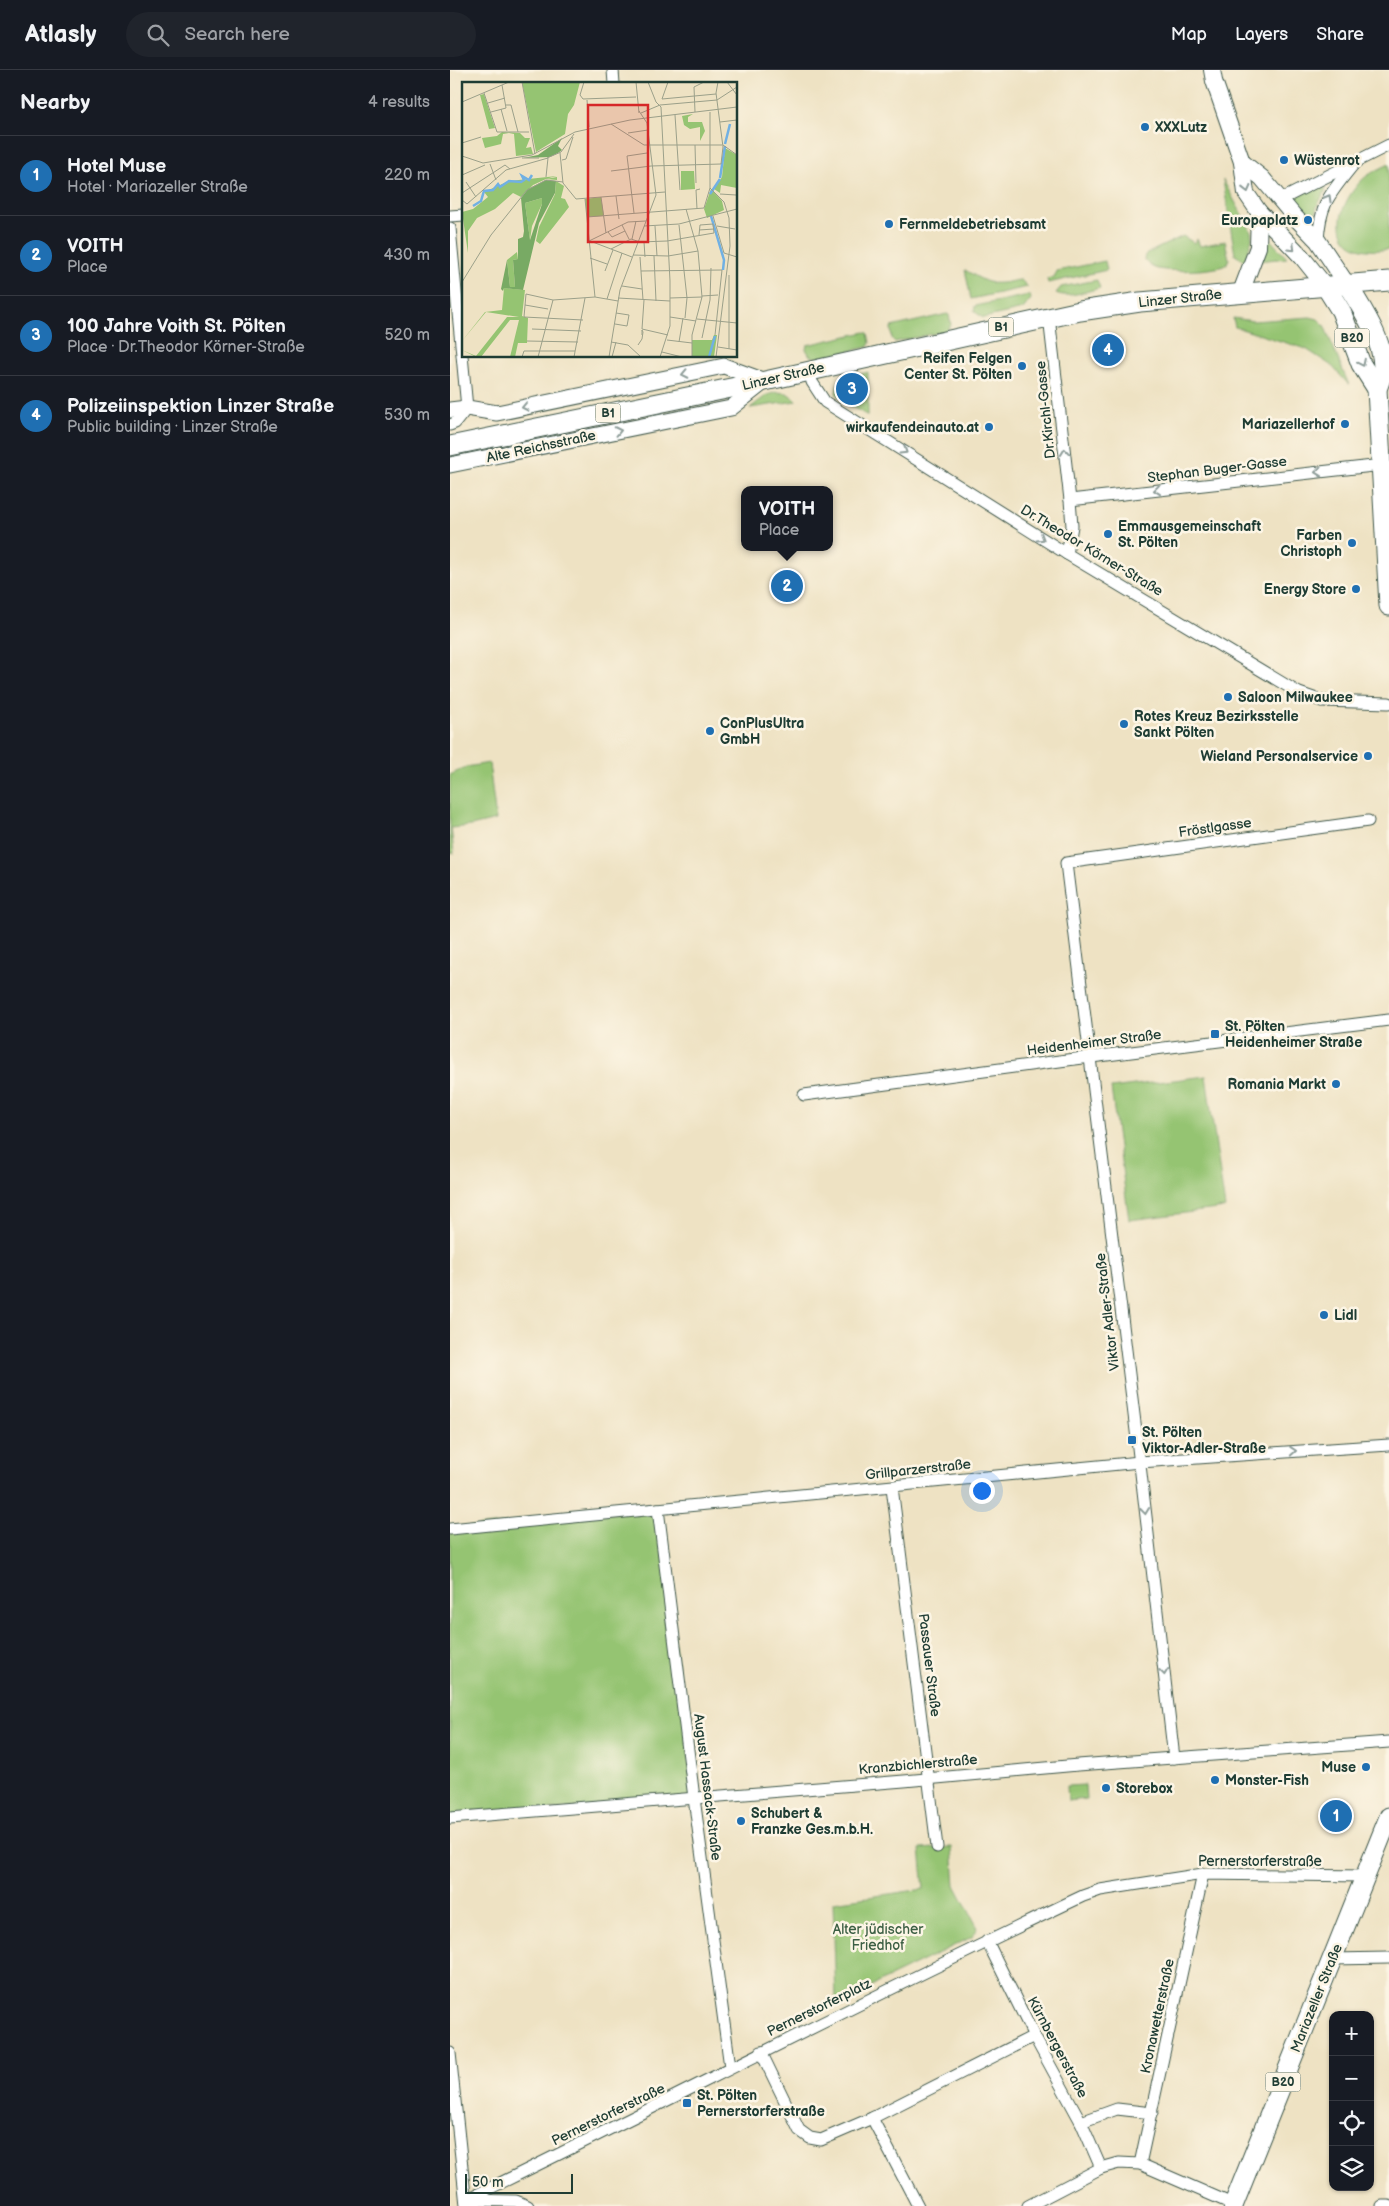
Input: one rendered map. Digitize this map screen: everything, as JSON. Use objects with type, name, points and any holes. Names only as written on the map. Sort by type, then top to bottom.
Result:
[{"type":"main road","points":[[1212,70],[1214,81],[1242,162],[1246,193],[1259,212],[1302,257],[1326,287]]},
{"type":"main road","points":[[1242,162],[1262,178],[1318,241],[1348,286]]},
{"type":"main road","points":[[1241,292],[1258,246],[1259,212]]},
{"type":"main road","name":"B1","points":[[1326,287],[1389,281]]},
{"type":"main road","name":"B20","points":[[1348,286],[1368,318],[1377,342],[1383,370],[1378,389],[1374,466],[1389,606]]},
{"type":"main road","name":"Linzer Straße","points":[[450,446],[765,381],[1049,317],[1140,302],[1241,292],[1326,287]]},
{"type":"main road","name":"B20","points":[[1326,287],[1341,311],[1362,364],[1378,389]]},
{"type":"main road","name":"Mariazeller Straße","points":[[1234,2206],[1389,1817]]},
{"type":"street","points":[[1280,200],[1389,145]]},
{"type":"street","points":[[1318,241],[1320,216],[1327,198],[1356,161]]},
{"type":"street","points":[[450,228],[462,355]]},
{"type":"street","name":"Dr.Kirchl-Gasse","points":[[1049,317],[1072,526],[1067,554]]},
{"type":"street","points":[[450,425],[456,423],[467,408],[462,358]]},
{"type":"street","points":[[450,410],[467,408],[497,413],[724,366],[765,381]]},
{"type":"street","name":"Dr.Theodor Körner-Straße","points":[[809,370],[812,382],[825,402],[1067,554],[1299,693],[1322,701],[1389,703]]},
{"type":"street","name":"Alte Reichsstraße","points":[[450,465],[731,408],[765,381]]},
{"type":"street","name":"Stephan Buger-Gasse","points":[[1070,500],[1374,466]]},
{"type":"street","name":"Fröstlgasse","points":[[1066,864],[1368,821]]},
{"type":"street","name":"Viktor Adler-Straße","points":[[1066,864],[1140,1462],[1174,1758]]},
{"type":"street","name":"Heidenheimer Straße","points":[[804,1095],[1389,1020]]},
{"type":"street","name":"Grillparzerstraße","points":[[450,1529],[1140,1462],[1389,1445]]},
{"type":"street","name":"Passauer Straße","points":[[892,1487],[930,1778],[937,1847]]},
{"type":"street","name":"August Hassack-Straße","points":[[658,1509],[730,2067]]},
{"type":"street","name":"Kranzbichlerstraße","points":[[450,1818],[1389,1742]]},
{"type":"street","name":"Pernerstorferstraße","points":[[987,1941],[1083,1896],[1100,1890],[1203,1874],[1365,1876]]},
{"type":"street","name":"Kronawetterstraße","points":[[1140,2164],[1203,1874]]},
{"type":"street","name":"Kürnbergerstraße","points":[[987,1941],[1034,2036],[1081,2122],[1101,2168]]},
{"type":"street","name":"Pernerstorferplatz","points":[[987,1941],[761,2052],[799,2130],[810,2138],[820,2140],[872,2118],[1034,2036]]},
{"type":"street","points":[[1332,1958],[1389,1958]]},
{"type":"street","name":"Pernerstorferstraße","points":[[466,2203],[681,2095],[761,2052]]},
{"type":"street","points":[[450,2053],[466,2203],[516,2201],[528,2206]]},
{"type":"street","points":[[1081,2122],[1117,2109],[1152,2113]]},
{"type":"street","points":[[872,2118],[918,2206]]},
{"type":"street","points":[[1028,2206],[1101,2168],[1119,2163],[1140,2164],[1234,2206]]},
{"type":"street","points":[[1382,2206],[1389,2206]]},
{"type":"green space","points":[[1389,164],[1389,249],[1370,250],[1356,247],[1347,241],[1342,231],[1341,219],[1344,207],[1351,193],[1362,180]]},
{"type":"green space","points":[[1223,180],[1251,231],[1252,239],[1245,261],[1235,255]]},
{"type":"green space","points":[[1320,185],[1326,190],[1317,206],[1314,225],[1290,200]]},
{"type":"green space","points":[[1265,234],[1287,258],[1258,261]]},
{"type":"green space","points":[[1183,236],[1194,243],[1197,239],[1200,246],[1225,241],[1229,259],[1226,265],[1202,270],[1164,270],[1150,266],[1144,260],[1145,255]]},
{"type":"green space","points":[[1105,261],[1107,270],[1048,283],[1047,279],[1054,277],[1057,271]]},
{"type":"green space","points":[[965,270],[990,283],[1021,280],[1028,287],[971,299]]},
{"type":"green space","points":[[1097,280],[1100,288],[1071,295],[1056,293],[1061,287]]},
{"type":"green space","points":[[1030,295],[1031,299],[1023,309],[983,318],[974,311],[975,306]]},
{"type":"green space","points":[[949,315],[951,325],[946,331],[895,342],[892,339],[891,327]]},
{"type":"green space","points":[[1310,317],[1318,319],[1324,325],[1349,385],[1332,366],[1306,349],[1235,327],[1233,318],[1253,321]]},
{"type":"green space","points":[[865,332],[868,333],[870,343],[868,347],[817,358],[810,356],[806,349],[807,345]]},
{"type":"green space","points":[[868,372],[868,416],[842,401],[836,393],[838,383],[841,380]]},
{"type":"green space","points":[[777,392],[787,393],[796,401],[750,408],[767,395]]},
{"type":"green space","points":[[489,763],[496,820],[471,826],[451,828],[454,853],[450,854],[450,775],[466,767]]},
{"type":"green space","points":[[1206,1076],[1225,1208],[1129,1220],[1111,1088]]},
{"type":"green space","points":[[658,1509],[694,1798],[450,1818],[450,1529]]},
{"type":"green space","points":[[1085,1785],[1086,1799],[1068,1801],[1067,1786]]},
{"type":"green space","name":"Alter jüdischer Friedhof","points":[[952,1847],[955,1885],[978,1928],[972,1937],[836,2003],[833,1902],[924,1889],[920,1849]]},
{"type":"place","name":"XXXLutz","points":[[1145,127]]},
{"type":"place","name":"Wüstenrot","points":[[1284,160]]},
{"type":"place","name":"Europaplatz","points":[[1308,220]]},
{"type":"place","name":"Fernmeldebetriebsamt","points":[[889,224]]},
{"type":"place","name":"Polizeiinspektion Linzer Straße","points":[[1108,350]]},
{"type":"place","name":"Reifen Felgen Center St. Pölten","points":[[1022,366]]},
{"type":"place","name":"100 Jahre Voith St. Pölten","points":[[852,389]]},
{"type":"place","name":"Mariazellerhof","points":[[1345,424]]},
{"type":"place","name":"wirkaufendeinauto.at","points":[[989,427]]},
{"type":"place","name":"Emmausgemeinschaft St. Pölten","points":[[1108,534]]},
{"type":"place","name":"Farben Christoph","points":[[1352,543]]},
{"type":"place","name":"VOITH","points":[[787,586]]},
{"type":"place","name":"Energy Store","points":[[1356,589]]},
{"type":"place","name":"Saloon Milwaukee","points":[[1228,697]]},
{"type":"place","name":"Rotes Kreuz Bezirksstelle Sankt Pölten","points":[[1124,724]]},
{"type":"place","name":"ConPlusUltra GmbH","points":[[710,731]]},
{"type":"place","name":"Wieland Personalservice","points":[[1368,756]]},
{"type":"place","name":"St. Pölten Heidenheimer Straße","points":[[1215,1034]]},
{"type":"place","name":"Romania Markt","points":[[1336,1084]]},
{"type":"place","name":"Lidl","points":[[1324,1315]]},
{"type":"place","name":"St. Pölten Viktor-Adler-Straße","points":[[1132,1440]]},
{"type":"place","name":"Muse","points":[[1366,1767]]},
{"type":"place","name":"Monster-Fish","points":[[1215,1780]]},
{"type":"place","name":"Storebox","points":[[1106,1788]]},
{"type":"place","name":"Hotel Muse","points":[[1336,1816]]},
{"type":"place","name":"Schubert & Franzke Ges.m.b.H.","points":[[741,1821]]},
{"type":"place","name":"St. Pölten Pernerstorferstraße","points":[[687,2103]]}]
